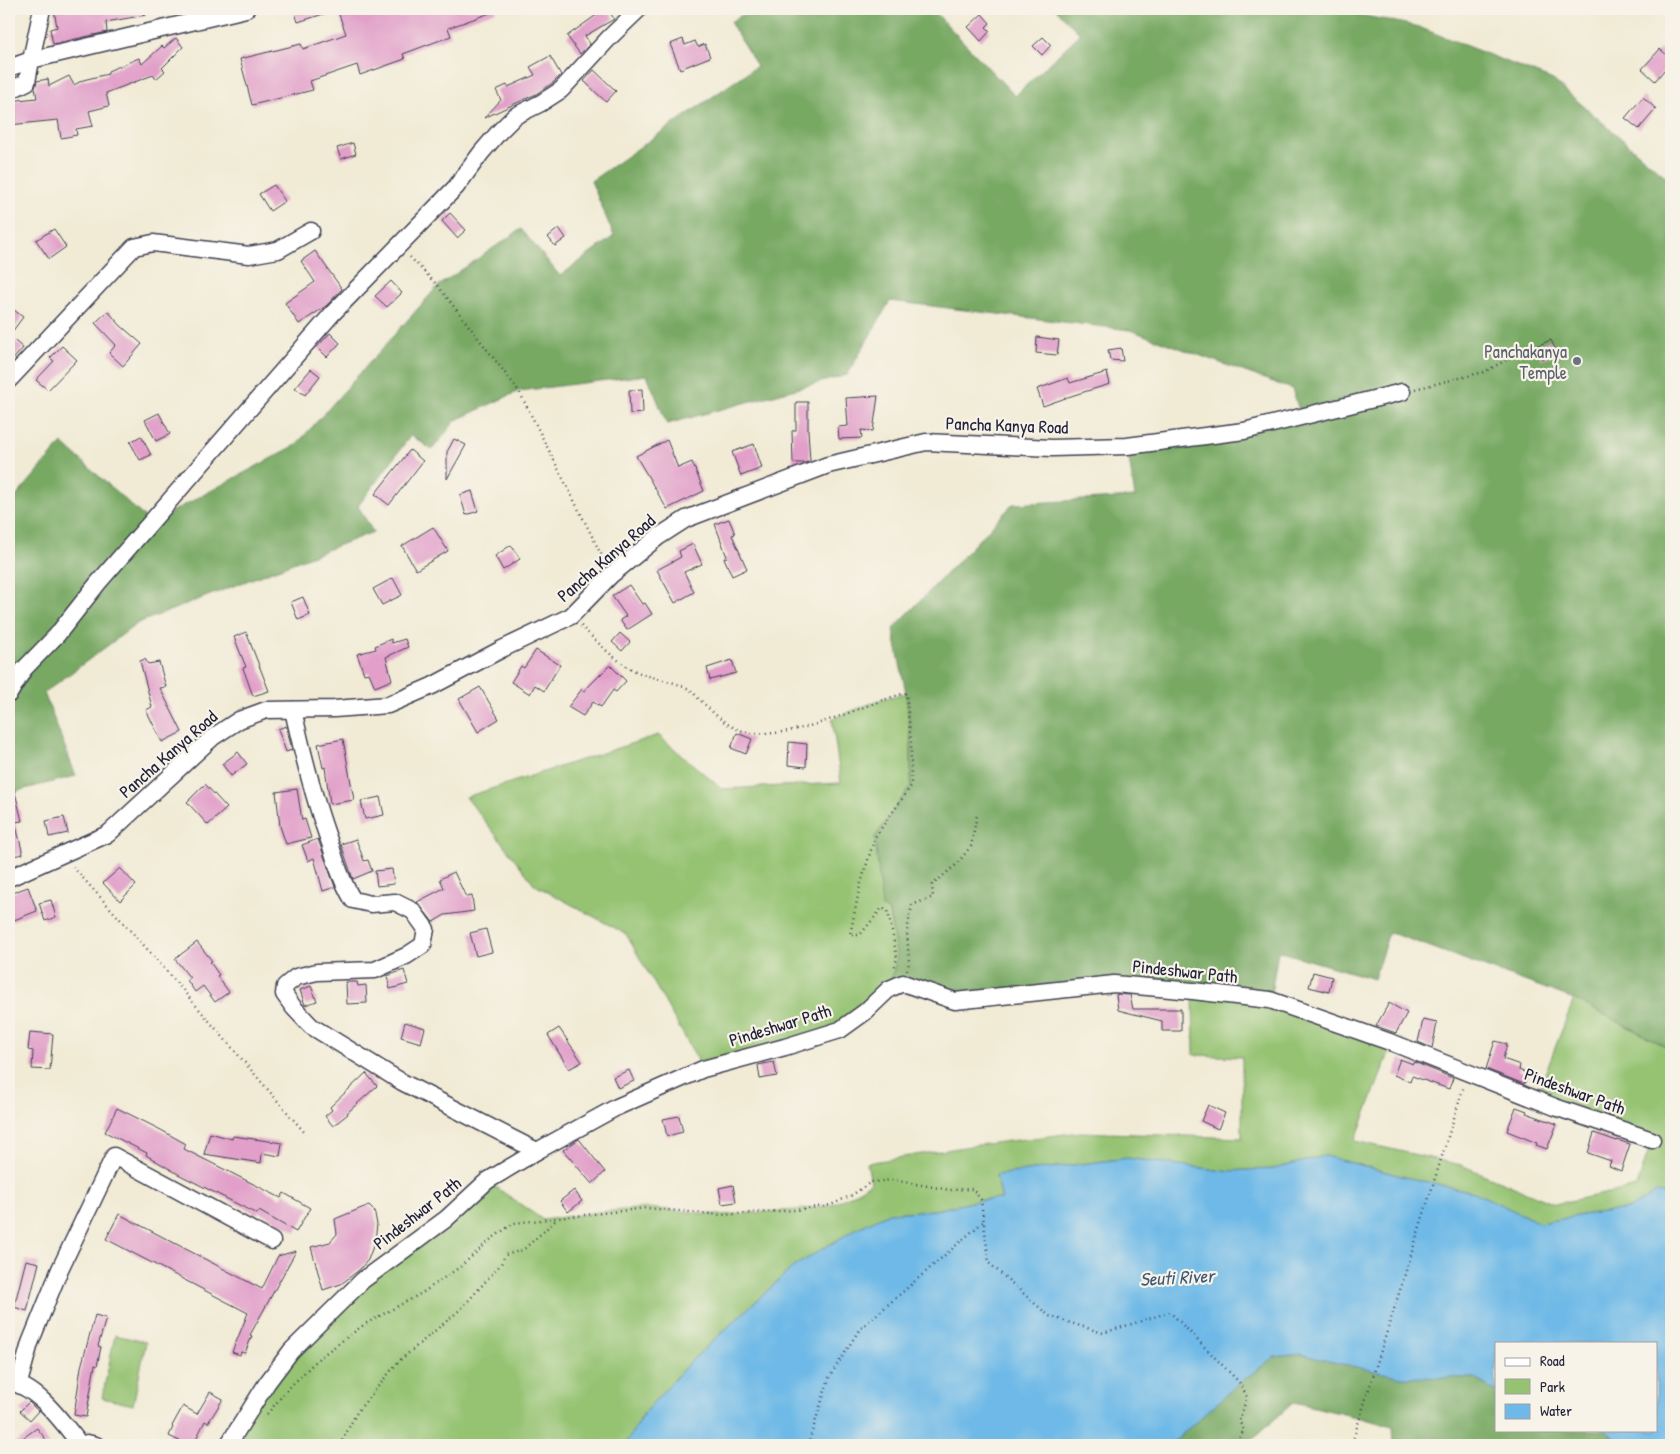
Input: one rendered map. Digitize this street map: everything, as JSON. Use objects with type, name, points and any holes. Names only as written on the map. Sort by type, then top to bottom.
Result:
[{"type":"street","points":[[9,90],[27,82],[42,9]]},
{"type":"street","points":[[9,68],[31,60],[212,13],[246,9]]},
{"type":"street","points":[[9,694],[24,669],[56,635],[332,314],[456,187],[481,153],[509,121],[561,90],[639,9]]},
{"type":"street","points":[[9,380],[134,247],[153,243],[250,255],[278,250],[312,232]]},
{"type":"street","name":"Pancha Kanya Road","points":[[9,878],[108,834],[213,737],[239,720],[266,710],[388,706],[571,616],[611,575],[658,537],[686,519],[828,465],[926,442],[1052,448],[1128,446],[1244,431],[1402,392]]},
{"type":"street","points":[[293,710],[304,760],[321,818],[344,885],[353,900],[371,904],[395,902],[413,911],[426,929],[423,945],[406,956],[375,970],[317,972],[296,977],[285,986],[284,994],[311,1026],[336,1042],[402,1082],[537,1151]]},
{"type":"street","name":"Pindeshwar Path","points":[[228,1445],[267,1383],[291,1351],[363,1280],[446,1219],[488,1181],[537,1151],[617,1107],[703,1068],[785,1047],[840,1030],[896,986],[955,1002],[1114,984],[1270,1000],[1394,1043],[1555,1107],[1652,1140]]},
{"type":"street","points":[[86,1442],[64,1425],[32,1391],[14,1383],[60,1269],[114,1156],[272,1241]]},
{"type":"path","points":[[399,246],[438,286],[519,391],[611,575]]},
{"type":"path","points":[[1402,392],[1484,372],[1527,350]]},
{"type":"path","points":[[571,616],[608,652],[638,672],[689,688],[715,715],[737,729],[760,733],[784,732],[832,719],[882,699],[906,693],[911,742],[911,786],[875,837],[860,886],[850,935],[860,935],[882,908],[888,911],[897,958],[896,986]]},
{"type":"path","points":[[896,986],[909,963],[907,931],[912,905],[933,897],[932,885],[956,864],[971,846],[977,815]]},
{"type":"path","points":[[62,855],[157,960],[305,1133]]},
{"type":"path","points":[[1348,1445],[1352,1444],[1468,1072]]},
{"type":"path","points":[[266,1416],[288,1389],[319,1358],[365,1324],[422,1293],[460,1267],[490,1240],[514,1222],[557,1219],[599,1212],[647,1208],[721,1215],[796,1210],[831,1205],[852,1195],[871,1182],[893,1180],[950,1190],[973,1189],[981,1200],[989,1263],[1049,1316],[1103,1333],[1170,1312],[1239,1382],[1247,1398],[1238,1421],[1244,1430],[1234,1445]]},
{"type":"path","points":[[340,1445],[357,1412],[399,1361],[462,1308],[501,1264],[505,1255],[523,1250],[557,1219]]},
{"type":"path","points":[[808,1445],[829,1378],[859,1330],[984,1221]]},
{"type":"green space","points":[[752,9],[815,9],[820,15],[851,9],[932,9],[1015,96],[1080,34],[1056,9],[1330,9],[1416,26],[1553,80],[1671,181],[1671,1049],[1574,999],[1389,932],[1374,979],[1278,951],[1270,1000],[1114,984],[955,1001],[922,989],[889,989],[897,958],[889,911],[882,908],[875,837],[911,786],[911,742],[906,693],[893,629],[1013,504],[1135,497],[1127,446],[1301,416],[1292,389],[1130,330],[890,301],[847,375],[667,424],[647,375],[519,391],[456,420],[432,450],[411,435],[358,506],[373,532],[138,623],[44,693],[76,776],[9,793],[9,694],[24,669],[9,664],[9,505],[62,443],[151,523],[296,445],[438,286],[521,229],[560,276],[614,236],[591,181],[757,66],[730,22]]},
{"type":"green space","points":[[906,693],[911,742],[911,786],[875,837],[897,958],[889,989],[840,1030],[703,1069],[626,934],[535,885],[466,797],[658,735],[722,789],[841,783],[832,719],[882,699]]},
{"type":"green space","points":[[1193,991],[1270,1000],[1393,1043],[1355,1141],[1461,1165],[1555,1204],[1637,1187],[1652,1140],[1535,1099],[1574,999],[1671,1049],[1671,1194],[1656,1192],[1630,1209],[1588,1214],[1540,1223],[1474,1192],[1409,1178],[1325,1156],[1274,1169],[1224,1171],[1127,1158],[996,1175],[1002,1199],[981,1200],[935,1210],[889,1213],[854,1230],[793,1267],[689,1363],[644,1413],[625,1445],[261,1445],[245,1437],[233,1436],[291,1351],[487,1181],[543,1220],[599,1212],[647,1208],[721,1215],[796,1210],[831,1205],[852,1195],[871,1182],[867,1163],[970,1146],[1081,1132],[1242,1138],[1242,1057],[1194,1055]]},
{"type":"green space","points":[[115,1335],[146,1342],[133,1405],[102,1398]]},
{"type":"green space","points":[[1301,1354],[1402,1377],[1475,1378],[1495,1391],[1495,1432],[1606,1432],[1628,1445],[1394,1445],[1393,1426],[1294,1402],[1246,1445],[1170,1445],[1239,1383],[1274,1357]]},
{"type":"water","name":"Seuti River","points":[[1325,1156],[1409,1178],[1474,1192],[1540,1223],[1588,1214],[1630,1209],[1656,1192],[1671,1194],[1671,1445],[1628,1445],[1606,1432],[1658,1432],[1658,1342],[1495,1342],[1495,1391],[1475,1378],[1402,1377],[1301,1354],[1274,1357],[1239,1383],[1170,1445],[625,1445],[644,1413],[689,1363],[793,1267],[854,1230],[889,1213],[935,1210],[981,1200],[1002,1199],[996,1175],[1127,1158],[1224,1171],[1274,1169]]},
{"type":"building","points":[[146,9],[146,15],[106,22],[107,32],[53,44],[50,29],[57,27],[54,10]]},
{"type":"building","points":[[294,9],[330,9],[330,12],[298,22]]},
{"type":"building","points":[[337,9],[496,9],[496,11],[448,28],[451,36],[403,54],[405,59],[360,75],[357,65],[310,81],[313,90],[252,105],[240,59],[301,44],[303,49],[346,34]]},
{"type":"building","points":[[605,9],[608,9],[614,19],[585,36],[590,44],[580,54],[567,36]]},
{"type":"building","points":[[982,14],[990,23],[986,27],[990,31],[981,41],[968,27]]},
{"type":"building","points":[[1043,37],[1051,45],[1042,55],[1033,46]]},
{"type":"building","points":[[176,38],[183,47],[162,68],[165,71],[156,79],[153,75],[106,93],[109,106],[89,111],[93,126],[76,129],[77,135],[61,138],[58,120],[9,125],[9,101],[37,98],[35,88],[37,81],[48,79],[49,86],[69,76],[74,85],[83,80],[108,74],[108,71],[139,58],[142,64],[162,46],[164,48]]},
{"type":"building","points":[[683,39],[685,45],[695,41],[698,47],[705,44],[710,57],[680,69],[670,44]]},
{"type":"building","points":[[1660,49],[1671,59],[1671,62],[1655,81],[1642,69]]},
{"type":"building","points":[[550,56],[561,75],[554,82],[536,94],[484,118],[501,100],[496,90],[507,85],[508,87],[535,75],[530,67]]},
{"type":"building","points":[[594,70],[616,91],[606,102],[584,81]]},
{"type":"building","points":[[1643,97],[1656,109],[1639,129],[1625,118]]},
{"type":"building","points":[[353,143],[356,154],[341,159],[337,148]]},
{"type":"building","points":[[274,185],[285,201],[270,211],[259,194]]},
{"type":"building","points":[[450,213],[466,230],[457,238],[442,221]]},
{"type":"building","points":[[559,228],[566,238],[555,246],[548,237]]},
{"type":"building","points":[[54,229],[66,247],[49,259],[36,240]]},
{"type":"building","points":[[315,251],[342,289],[326,306],[299,324],[285,303],[315,282],[301,261]]},
{"type":"building","points":[[391,281],[402,293],[387,307],[375,296]]},
{"type":"building","points":[[9,306],[23,317],[9,336]]},
{"type":"building","points":[[108,311],[120,325],[142,344],[123,366],[109,353],[116,345],[95,323]]},
{"type":"building","points":[[330,333],[340,343],[327,357],[317,347]]},
{"type":"building","points":[[9,336],[23,348],[9,364]]},
{"type":"building","points":[[1037,337],[1059,340],[1057,355],[1036,353]]},
{"type":"building","points":[[1551,340],[1557,353],[1542,359],[1536,346]]},
{"type":"building","points":[[62,346],[77,360],[48,390],[36,380],[54,361],[50,358]]},
{"type":"building","points":[[1121,348],[1123,361],[1110,360],[1108,350]]},
{"type":"building","points":[[311,369],[320,376],[305,395],[295,388]]},
{"type":"building","points":[[1107,372],[1110,384],[1043,406],[1037,389],[1068,378],[1070,383]]},
{"type":"building","points":[[642,389],[643,413],[630,414],[629,390]]},
{"type":"building","points":[[878,396],[873,431],[861,430],[862,438],[839,439],[838,427],[848,426],[846,398]]},
{"type":"building","points":[[796,402],[808,402],[810,461],[805,463],[793,463],[792,431],[796,430]]},
{"type":"building","points":[[159,413],[170,434],[156,441],[145,420]]},
{"type":"building","points":[[141,436],[151,455],[140,460],[130,442]]},
{"type":"building","points":[[454,439],[466,445],[447,479],[447,452]]},
{"type":"building","points":[[667,440],[678,468],[692,462],[704,491],[667,509],[636,456]]},
{"type":"building","points":[[754,444],[762,468],[741,476],[732,452]]},
{"type":"building","points":[[410,450],[423,461],[389,505],[375,494]]},
{"type":"building","points":[[472,491],[478,511],[466,515],[460,495]]},
{"type":"building","points":[[729,519],[735,534],[732,535],[747,569],[732,576],[724,558],[727,557],[715,524]]},
{"type":"building","points":[[433,527],[448,551],[416,570],[402,546]]},
{"type":"building","points":[[693,544],[702,564],[684,572],[694,592],[675,603],[657,570],[681,557],[679,551]]},
{"type":"building","points":[[511,545],[520,559],[503,570],[495,556]]},
{"type":"building","points":[[393,578],[402,595],[382,605],[373,589]]},
{"type":"building","points":[[629,585],[642,604],[645,603],[652,614],[627,630],[620,620],[626,616],[612,596]]},
{"type":"building","points":[[303,597],[310,615],[298,620],[291,602]]},
{"type":"building","points":[[246,632],[269,691],[253,696],[243,668],[246,667],[234,637]]},
{"type":"building","points":[[620,633],[630,642],[622,651],[612,642]]},
{"type":"building","points":[[391,639],[392,643],[405,639],[408,647],[386,657],[392,680],[375,687],[369,673],[364,674],[357,654],[376,649],[375,646]]},
{"type":"building","points":[[536,650],[560,665],[544,691],[535,685],[530,694],[511,682],[521,666],[524,668]]},
{"type":"building","points":[[145,659],[148,664],[159,662],[166,687],[160,688],[182,732],[162,742],[146,710],[152,707],[140,661]]},
{"type":"building","points":[[732,660],[736,673],[710,680],[707,668]]},
{"type":"building","points":[[610,665],[626,681],[616,692],[613,690],[601,707],[593,702],[583,716],[568,707],[582,689],[584,691]]},
{"type":"building","points":[[480,687],[499,719],[478,732],[459,699]]},
{"type":"building","points":[[286,726],[292,750],[286,752],[278,729]]},
{"type":"building","points":[[737,733],[752,739],[746,754],[731,748]]},
{"type":"building","points":[[343,739],[354,800],[330,804],[325,767],[323,768],[318,744]]},
{"type":"building","points":[[789,742],[807,744],[806,767],[788,765]]},
{"type":"building","points":[[238,752],[247,764],[231,776],[222,764]]},
{"type":"building","points":[[13,784],[22,821],[15,822],[23,854],[9,857],[9,785]]},
{"type":"building","points":[[205,784],[227,808],[208,825],[187,802]]},
{"type":"building","points":[[297,789],[302,820],[305,819],[311,838],[286,844],[280,826],[276,792]]},
{"type":"building","points":[[380,797],[384,815],[365,819],[361,801]]},
{"type":"building","points":[[64,817],[68,833],[49,837],[46,821]]},
{"type":"building","points":[[318,839],[335,887],[323,891],[314,858],[308,861],[302,845]]},
{"type":"building","points":[[356,839],[364,861],[368,860],[372,871],[353,879],[341,844]]},
{"type":"building","points":[[120,868],[136,885],[120,901],[103,883]]},
{"type":"building","points":[[392,869],[394,884],[377,886],[375,871]]},
{"type":"building","points":[[454,872],[466,897],[472,896],[474,911],[445,915],[433,922],[417,902],[444,888],[440,879]]},
{"type":"building","points":[[28,887],[37,911],[9,922],[9,894]]},
{"type":"building","points":[[51,900],[56,917],[45,921],[39,903]]},
{"type":"building","points":[[486,929],[492,952],[476,956],[470,933]]},
{"type":"building","points":[[197,942],[212,961],[210,962],[219,975],[217,976],[229,992],[215,1002],[203,986],[195,992],[187,980],[190,978],[175,959]]},
{"type":"building","points":[[404,970],[408,984],[390,989],[387,976]]},
{"type":"building","points":[[1313,972],[1332,977],[1329,992],[1309,987]]},
{"type":"building","points":[[346,982],[357,982],[358,986],[366,985],[367,1003],[347,1004]]},
{"type":"building","points":[[311,986],[317,1001],[305,1005],[300,990]]},
{"type":"building","points":[[1116,995],[1130,995],[1133,1009],[1181,1009],[1181,1031],[1162,1031],[1162,1021],[1118,1010]]},
{"type":"building","points":[[1389,1003],[1407,1013],[1396,1033],[1376,1026]]},
{"type":"building","points":[[1423,1020],[1437,1023],[1432,1048],[1418,1042]]},
{"type":"building","points":[[405,1022],[425,1028],[421,1043],[401,1037]]},
{"type":"building","points":[[559,1028],[582,1062],[569,1069],[548,1035]]},
{"type":"building","points":[[30,1032],[53,1034],[50,1070],[32,1069],[33,1051],[28,1050]]},
{"type":"building","points":[[1495,1041],[1507,1044],[1503,1059],[1520,1065],[1519,1070],[1528,1074],[1524,1084],[1486,1069]]},
{"type":"building","points":[[1400,1059],[1413,1064],[1414,1062],[1453,1078],[1449,1089],[1412,1076],[1410,1082],[1394,1075]]},
{"type":"building","points":[[774,1062],[777,1076],[760,1079],[758,1065]]},
{"type":"building","points":[[629,1070],[634,1081],[618,1088],[613,1077]]},
{"type":"building","points":[[366,1073],[377,1086],[333,1126],[325,1116],[332,1110],[330,1107]]},
{"type":"building","points":[[1208,1105],[1225,1113],[1218,1129],[1201,1121]]},
{"type":"building","points":[[1516,1107],[1527,1111],[1526,1113],[1557,1124],[1547,1149],[1507,1131]]},
{"type":"building","points":[[117,1108],[186,1144],[184,1149],[281,1198],[284,1193],[310,1208],[296,1232],[259,1211],[257,1214],[178,1174],[146,1155],[147,1153],[105,1132]]},
{"type":"building","points":[[679,1116],[683,1132],[667,1136],[663,1119]]},
{"type":"building","points":[[210,1133],[232,1139],[233,1136],[282,1143],[280,1156],[262,1153],[261,1163],[204,1154]]},
{"type":"building","points":[[1594,1133],[1630,1144],[1621,1171],[1609,1166],[1611,1161],[1588,1153]]},
{"type":"building","points":[[579,1139],[605,1172],[592,1184],[563,1150]]},
{"type":"building","points":[[733,1185],[736,1202],[722,1204],[719,1188]]},
{"type":"building","points":[[574,1190],[582,1201],[568,1212],[560,1201]]},
{"type":"building","points":[[369,1205],[374,1210],[377,1224],[375,1241],[368,1260],[341,1284],[323,1290],[311,1247],[330,1242],[337,1234],[335,1219]]},
{"type":"building","points":[[119,1214],[262,1289],[278,1256],[296,1251],[250,1335],[252,1336],[245,1353],[241,1352],[240,1355],[232,1352],[248,1313],[106,1239]]},
{"type":"building","points":[[26,1260],[39,1263],[27,1311],[14,1307]]},
{"type":"building","points":[[95,1315],[106,1318],[98,1346],[101,1347],[97,1366],[95,1365],[86,1417],[74,1415],[81,1367]]},
{"type":"building","points":[[210,1392],[223,1399],[208,1423],[205,1421],[193,1445],[188,1445],[169,1436],[172,1426],[183,1406],[197,1414]]},
{"type":"building","points":[[29,1402],[38,1411],[30,1420],[20,1411]]},
{"type":"building","points":[[37,1428],[50,1445],[13,1445]]},
{"type":"place","name":"Panchakanya Temple","points":[[1577,361]]}]
